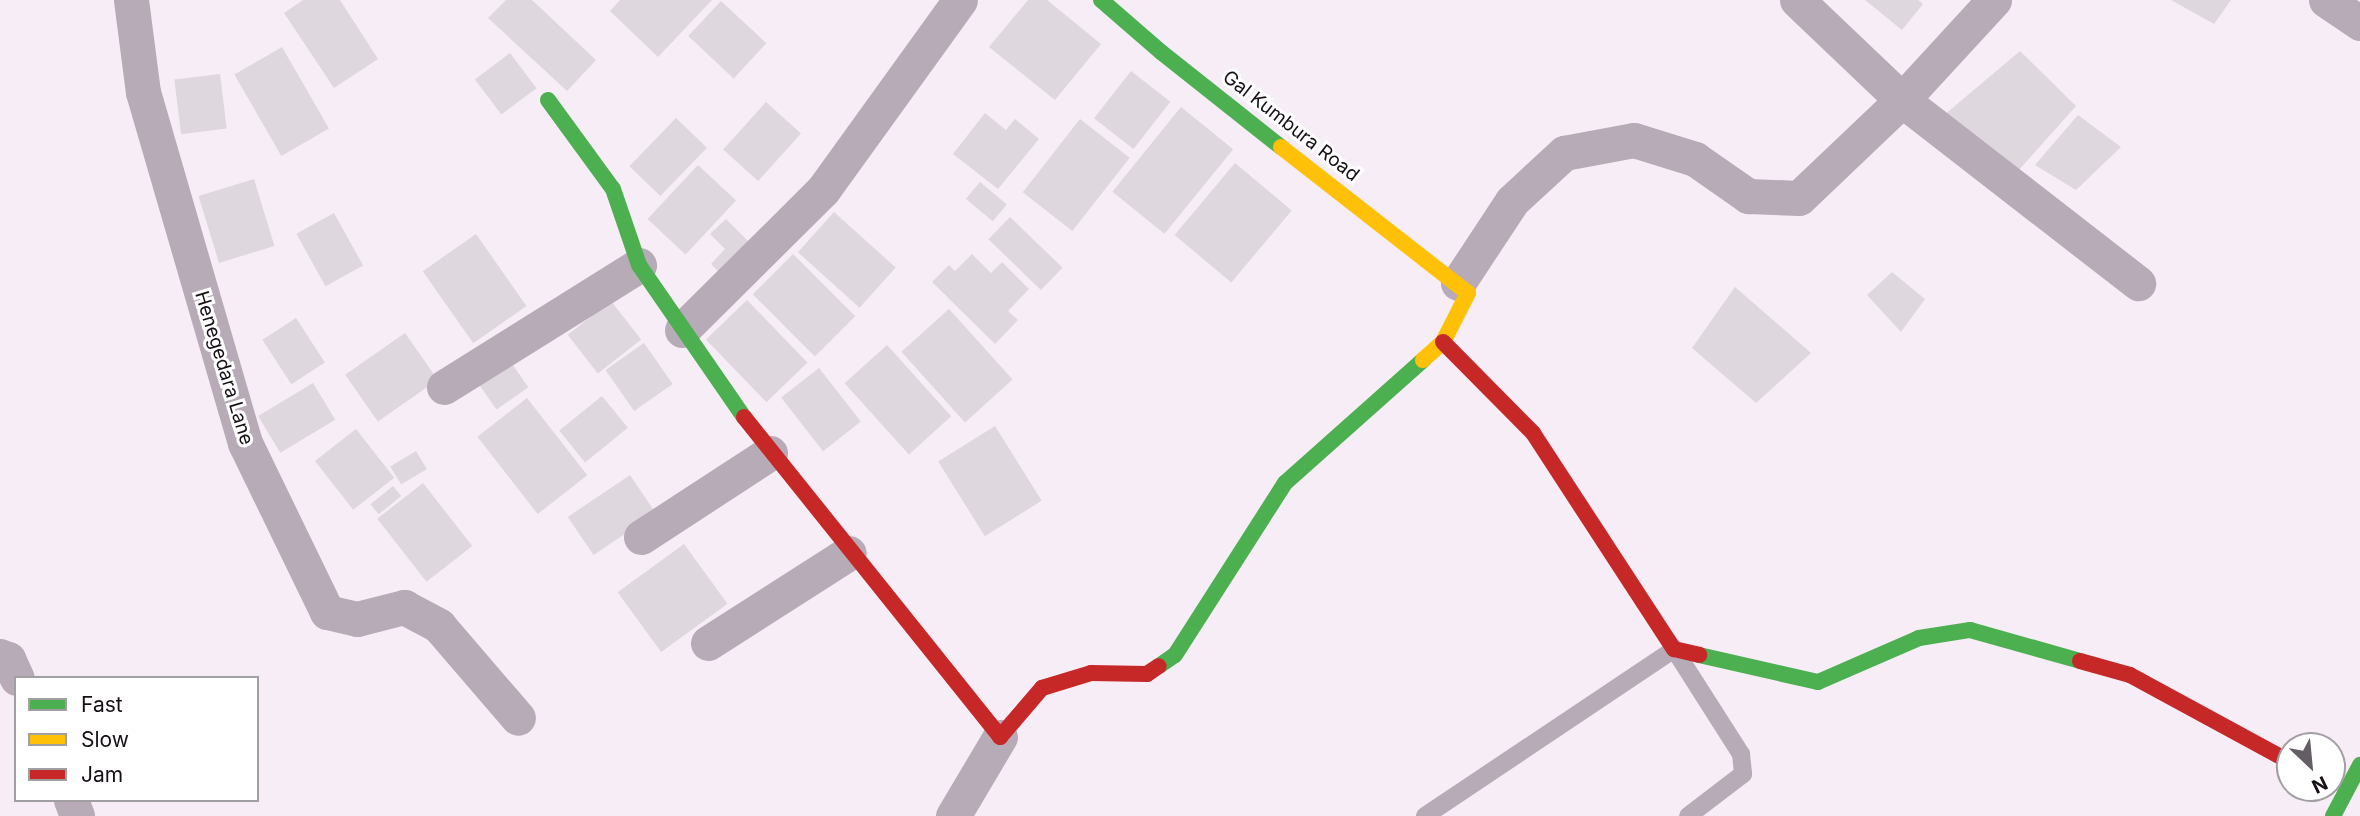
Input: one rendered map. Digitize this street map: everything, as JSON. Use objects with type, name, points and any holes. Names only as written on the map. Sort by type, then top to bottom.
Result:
[{"type":"street","name":"Henegedara Lane","points":[[131,0],[142,92],[245,443],[327,612],[358,619],[404,607],[439,626],[518,718]]},
{"type":"street","points":[[682,330],[823,190],[960,0]]},
{"type":"street","name":"Gal Kumbura Road","points":[[1101,0],[1161,52],[1458,283]]},
{"type":"street","points":[[1797,0],[1902,100],[2138,283]]},
{"type":"street","points":[[953,816],[1000,737],[1042,688],[1091,673],[1147,674],[1175,655],[1285,483],[1443,342],[1468,293],[1458,283],[1512,201],[1564,153],[1634,139],[1695,159],[1748,197],[1799,198],[1902,100],[1994,0]]},
{"type":"street","points":[[2326,0],[2360,23]]},
{"type":"street","points":[[548,100],[613,189],[639,265],[682,330],[770,453],[1000,737]]},
{"type":"street","points":[[444,387],[639,265]]},
{"type":"street","points":[[1443,342],[1533,433],[1674,649],[1818,682],[1919,638],[1970,630],[2130,675],[2276,754]]},
{"type":"street","points":[[641,537],[770,453]]},
{"type":"street","points":[[708,643],[849,553]]},
{"type":"street","points":[[0,656],[8,659],[16,676]]},
{"type":"lane","points":[[1425,816],[1674,649],[1741,754],[1743,774],[1688,816]]},
{"type":"building","points":[[303,0],[340,0],[378,59],[334,88],[284,13]]},
{"type":"building","points":[[506,0],[532,0],[596,60],[567,91],[488,18]]},
{"type":"building","points":[[620,0],[712,0],[658,57],[610,11]]},
{"type":"building","points":[[1028,0],[1047,0],[1101,44],[1055,100],[989,47]]},
{"type":"building","points":[[1865,0],[1918,0],[1923,4],[1902,30]]},
{"type":"building","points":[[2171,0],[2231,0],[2214,24]]},
{"type":"building","points":[[721,1],[766,43],[734,78],[688,36]]},
{"type":"building","points":[[282,47],[329,128],[281,156],[234,75]]},
{"type":"building","points":[[2020,51],[2076,106],[2017,172],[1943,116]]},
{"type":"building","points":[[510,53],[536,88],[501,115],[475,79]]},
{"type":"building","points":[[1131,71],[1170,102],[1133,149],[1094,118]]},
{"type":"building","points":[[220,74],[227,129],[181,134],[174,80]]},
{"type":"building","points":[[766,102],[801,133],[758,181],[723,150]]},
{"type":"building","points":[[1181,107],[1233,149],[1164,234],[1112,192]]},
{"type":"building","points":[[985,113],[1006,130],[1015,119],[1039,139],[998,189],[953,154]]},
{"type":"building","points":[[2078,115],[2121,147],[2076,190],[2035,165]]},
{"type":"building","points":[[676,118],[707,148],[660,196],[629,166]]},
{"type":"building","points":[[1080,119],[1130,158],[1072,231],[1023,192]]},
{"type":"building","points":[[1235,163],[1292,211],[1231,283],[1175,235]]},
{"type":"building","points":[[698,165],[736,200],[686,255],[648,219]]},
{"type":"building","points":[[254,179],[274,246],[219,263],[199,196]]},
{"type":"building","points":[[980,182],[1007,204],[993,221],[966,199]]},
{"type":"building","points":[[834,212],[896,268],[860,308],[798,252]]},
{"type":"building","points":[[334,213],[363,265],[325,286],[296,234]]},
{"type":"building","points":[[1010,217],[1063,268],[1041,290],[988,239]]},
{"type":"building","points":[[726,219],[755,248],[725,278],[711,264],[725,249],[710,234]]},
{"type":"building","points":[[476,234],[526,306],[473,343],[423,271]]},
{"type":"building","points":[[793,254],[855,316],[815,357],[753,294]]},
{"type":"building","points":[[972,254],[991,273],[1002,262],[1029,289],[1008,311],[1018,320],[995,344],[932,282],[949,265],[955,271]]},
{"type":"building","points":[[1892,272],[1925,299],[1901,332],[1867,295]]},
{"type":"building","points":[[1735,287],[1811,353],[1756,403],[1692,348]]},
{"type":"building","points":[[747,300],[807,363],[766,402],[706,340]]},
{"type":"building","points":[[611,301],[641,340],[598,373],[568,335]]},
{"type":"building","points":[[949,309],[1013,380],[965,422],[901,352]]},
{"type":"building","points":[[296,318],[325,362],[291,384],[262,340]]},
{"type":"building","points":[[405,333],[438,380],[378,422],[345,375]]},
{"type":"building","points":[[644,343],[673,384],[634,411],[605,370]]},
{"type":"building","points":[[887,345],[951,416],[909,454],[845,383]]},
{"type":"building","points":[[510,361],[528,387],[496,410],[478,383]]},
{"type":"building","points":[[819,368],[861,422],[823,451],[781,398]]},
{"type":"building","points":[[313,383],[335,420],[280,453],[258,416]]},
{"type":"building","points":[[602,396],[628,428],[585,462],[559,431]]},
{"type":"building","points":[[527,398],[587,475],[538,514],[477,437]]},
{"type":"building","points":[[995,426],[1042,501],[985,536],[938,462]]},
{"type":"building","points":[[356,429],[394,478],[353,510],[315,461]]},
{"type":"building","points":[[416,451],[427,469],[401,484],[390,466]]},
{"type":"building","points":[[630,475],[656,513],[594,555],[568,517]]},
{"type":"building","points":[[423,483],[472,546],[427,582],[377,519]]},
{"type":"building","points":[[393,486],[401,496],[379,514],[370,504]]},
{"type":"building","points":[[684,544],[727,604],[661,652],[618,592]]},
{"type":"traffic: fast","points":[[1101,0],[1161,52],[1281,147]]},
{"type":"traffic: fast","points":[[548,100],[613,189],[639,265],[744,417]]},
{"type":"traffic: fast","points":[[1159,666],[1175,655],[1285,483],[1423,360]]},
{"type":"traffic: fast","points":[[1699,655],[1818,682],[1919,638],[1970,630],[2080,661]]},
{"type":"traffic: fast","points":[[2333,816],[2360,765]]},
{"type":"traffic: slow","points":[[1281,147],[1468,293],[1443,342],[1423,360]]},
{"type":"traffic: jam","points":[[1443,342],[1533,433],[1674,649],[1699,655]]},
{"type":"traffic: jam","points":[[744,417],[1000,737],[1042,688],[1091,673],[1147,674],[1159,666]]},
{"type":"traffic: jam","points":[[2080,661],[2130,675],[2276,754]]}]
